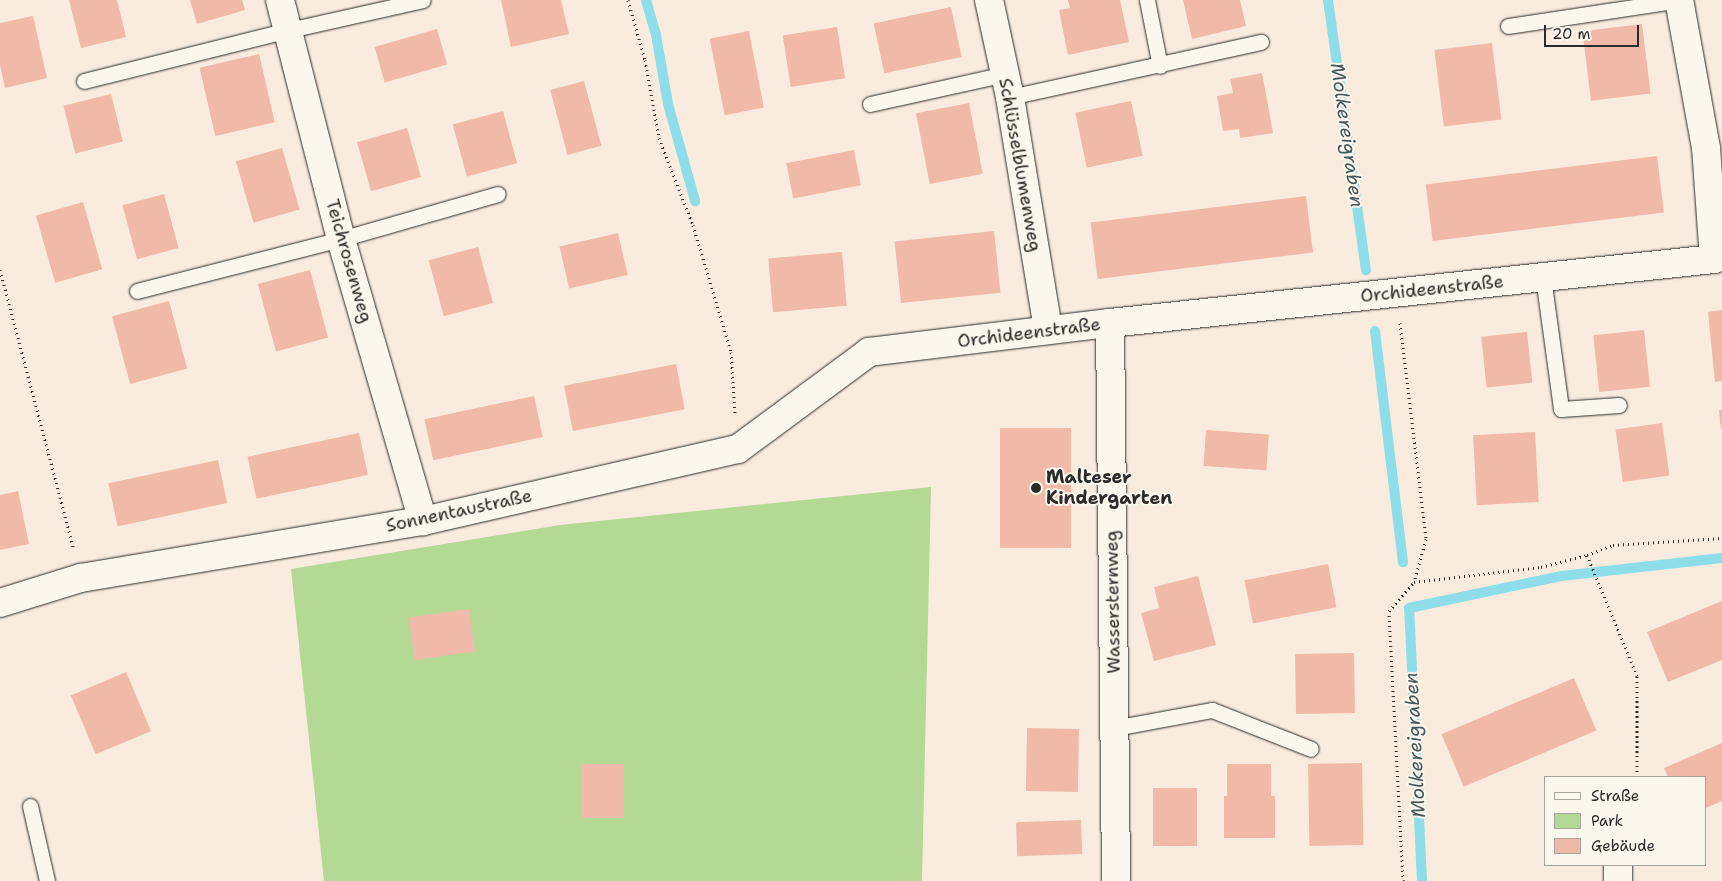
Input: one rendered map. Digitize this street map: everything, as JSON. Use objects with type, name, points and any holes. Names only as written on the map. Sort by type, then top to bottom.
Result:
[{"type":"street","name":"Teichrosenweg","points":[[280,0],[341,239],[423,521]]},
{"type":"street","name":"Schlüsselblumenweg","points":[[989,0],[1007,86],[1048,330]]},
{"type":"street","name":"Orchideenstraße","points":[[890,349],[1110,323],[1718,259],[1714,146],[1679,0]]},
{"type":"street","name":"Wassersternweg","points":[[1110,323],[1116,881]]},
{"type":"street","name":"Sonnentaustraße","points":[[0,603],[81,578],[423,521],[738,449],[870,352],[890,349]]},
{"type":"street","points":[[1618,866],[1618,881]]},
{"type":"lane","points":[[84,82],[289,30],[422,0]]},
{"type":"lane","points":[[1147,0],[1160,66]]},
{"type":"lane","points":[[1508,26],[1679,0]]},
{"type":"lane","points":[[870,104],[1160,66],[1261,42]]},
{"type":"lane","points":[[137,291],[341,239],[498,194]]},
{"type":"lane","points":[[1543,277],[1561,410],[1619,405]]},
{"type":"lane","points":[[1114,728],[1212,710],[1311,749]]},
{"type":"lane","points":[[30,806],[48,881]]},
{"type":"path","points":[[628,0],[645,60],[659,138],[693,225],[731,352],[738,449]]},
{"type":"path","points":[[0,270],[81,578]]},
{"type":"path","points":[[1396,293],[1426,539],[1414,582],[1389,611],[1403,881]]},
{"type":"path","points":[[1414,582],[1541,567],[1587,555],[1613,545],[1722,538]]},
{"type":"path","points":[[1587,555],[1596,582],[1637,676],[1637,776]]},
{"type":"green space","points":[[931,487],[922,881],[324,881],[291,569],[560,525]]},
{"type":"building","points":[[69,0],[117,0],[126,37],[81,48]]},
{"type":"building","points":[[190,0],[242,0],[245,10],[197,24]]},
{"type":"building","points":[[501,0],[561,0],[569,34],[511,47]]},
{"type":"building","points":[[1068,0],[1120,0],[1129,42],[1068,55],[1059,10],[1070,8]]},
{"type":"building","points":[[1183,0],[1240,0],[1246,26],[1192,39]]},
{"type":"building","points":[[951,7],[962,57],[884,73],[874,23]]},
{"type":"building","points":[[33,16],[47,78],[5,88],[0,65],[0,23]]},
{"type":"building","points":[[1642,24],[1651,93],[1591,101],[1582,31]]},
{"type":"building","points":[[837,27],[845,78],[791,87],[783,36]]},
{"type":"building","points":[[437,29],[447,65],[385,82],[375,47]]},
{"type":"building","points":[[749,31],[764,108],[725,115],[710,39]]},
{"type":"building","points":[[1492,43],[1501,119],[1444,126],[1434,50]]},
{"type":"building","points":[[259,54],[275,122],[215,136],[200,68]]},
{"type":"building","points":[[1262,73],[1273,133],[1240,138],[1239,129],[1223,131],[1217,96],[1233,93],[1230,79]]},
{"type":"building","points":[[584,81],[601,146],[568,155],[550,90]]},
{"type":"building","points":[[111,94],[123,142],[75,153],[63,106]]},
{"type":"building","points":[[1131,101],[1143,156],[1087,168],[1075,113]]},
{"type":"building","points":[[969,103],[983,174],[930,184],[916,113]]},
{"type":"building","points":[[503,111],[517,163],[467,177],[453,124]]},
{"type":"building","points":[[407,128],[421,177],[371,191],[357,142]]},
{"type":"building","points":[[282,148],[300,210],[254,223],[236,161]]},
{"type":"building","points":[[854,150],[861,185],[793,199],[786,163]]},
{"type":"building","points":[[1657,156],[1664,213],[1433,241],[1426,184]]},
{"type":"building","points":[[164,194],[178,248],[137,259],[122,205]]},
{"type":"building","points":[[1306,196],[1313,253],[1098,279],[1091,222]]},
{"type":"building","points":[[83,202],[102,269],[55,283],[36,216]]},
{"type":"building","points":[[994,231],[1000,293],[901,303],[895,241]]},
{"type":"building","points":[[618,233],[628,275],[569,288],[560,246]]},
{"type":"building","points":[[478,247],[493,303],[444,316],[429,260]]},
{"type":"building","points":[[842,252],[847,306],[773,312],[768,258]]},
{"type":"building","points":[[310,270],[328,338],[276,352],[258,284]]},
{"type":"building","points":[[169,301],[187,369],[130,384],[112,316]]},
{"type":"building","points":[[1722,310],[1722,381],[1715,382],[1708,312]]},
{"type":"building","points":[[1644,330],[1650,387],[1599,392],[1593,335]]},
{"type":"building","points":[[1527,332],[1532,383],[1487,388],[1481,337]]},
{"type":"building","points":[[676,364],[685,409],[573,431],[564,386]]},
{"type":"building","points":[[534,396],[543,437],[433,460],[424,419]]},
{"type":"building","points":[[1719,410],[1722,410],[1722,429],[1721,429]]},
{"type":"building","points":[[1662,423],[1669,475],[1623,482],[1615,430]]},
{"type":"building","name":"Malteser Kindergarten","points":[[1000,428],[1071,428],[1071,548],[1000,548]]},
{"type":"building","points":[[1206,430],[1269,434],[1266,470],[1203,466]]},
{"type":"building","points":[[1535,432],[1539,502],[1477,505],[1473,435]]},
{"type":"building","points":[[359,433],[368,475],[256,499],[247,457]]},
{"type":"building","points":[[218,460],[227,503],[118,526],[108,483]]},
{"type":"building","points":[[18,491],[29,544],[0,550],[0,495]]},
{"type":"building","points":[[1328,564],[1336,607],[1253,623],[1245,580]]},
{"type":"building","points":[[1198,576],[1216,645],[1154,661],[1141,613],[1159,608],[1154,587]]},
{"type":"building","points":[[1722,601],[1722,660],[1668,682],[1647,632]]},
{"type":"building","points":[[469,609],[475,652],[415,660],[409,617]]},
{"type":"building","points":[[1354,653],[1355,713],[1296,714],[1295,654]]},
{"type":"building","points":[[126,672],[151,731],[96,754],[71,695]]},
{"type":"building","points":[[1574,678],[1596,730],[1464,787],[1441,734]]},
{"type":"building","points":[[1027,728],[1079,729],[1078,792],[1026,791]]},
{"type":"building","points":[[1722,743],[1722,801],[1707,808],[1707,776],[1668,776],[1664,768]]},
{"type":"building","points":[[1362,763],[1363,845],[1309,846],[1308,764]]},
{"type":"building","points":[[582,764],[624,764],[624,818],[582,818]]},
{"type":"building","points":[[1227,764],[1271,764],[1271,796],[1275,796],[1275,838],[1224,838],[1224,796],[1227,796]]},
{"type":"building","points":[[1153,788],[1197,788],[1197,846],[1153,846]]},
{"type":"building","points":[[1081,820],[1082,854],[1017,856],[1016,822]]},
{"type":"waterway","points":[[646,0],[656,35],[668,104],[695,201]]},
{"type":"waterway","name":"Molkereigraben","points":[[1328,0],[1366,270]]},
{"type":"waterway","name":"Molkereigraben","points":[[1375,331],[1403,562]]},
{"type":"waterway","points":[[1422,881],[1409,608],[1561,576],[1722,558]]},
{"type":"place","name":"Malteser Kindergarten","points":[[1036,488]]}]
